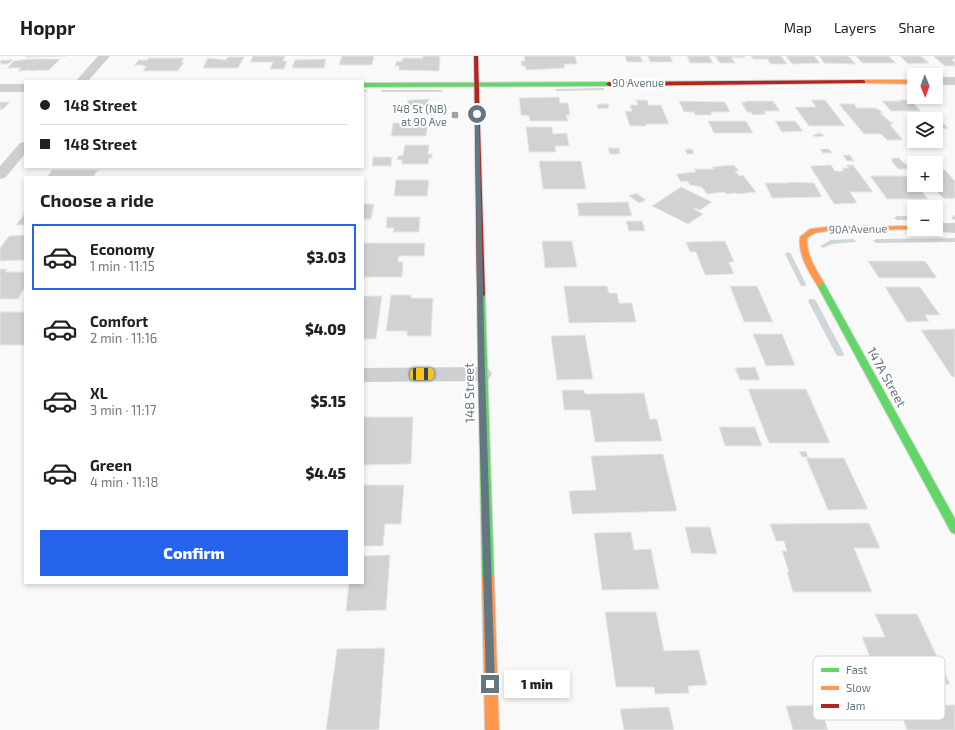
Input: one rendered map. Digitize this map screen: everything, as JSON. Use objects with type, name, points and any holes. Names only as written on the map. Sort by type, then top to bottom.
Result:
[{"type":"street","points":[[83,80],[104,56]]},
{"type":"street","name":"148 Street","points":[[476,56],[482,374],[492,730]]},
{"type":"street","points":[[943,82],[955,81]]},
{"type":"street","name":"90 Avenue","points":[[364,85],[907,82]]},
{"type":"street","points":[[0,88],[24,88]]},
{"type":"street","points":[[0,175],[24,147]]},
{"type":"street","name":"90A Avenue","points":[[804,237],[813,232],[827,229],[907,228]]},
{"type":"street","points":[[943,228],[955,228]]},
{"type":"street","name":"147A Street","points":[[804,237],[802,245],[804,253],[955,529]]},
{"type":"street","points":[[364,375],[482,374]]},
{"type":"building","points":[[26,56],[67,56],[25,57]]},
{"type":"building","points":[[253,56],[285,56],[283,61],[287,61],[284,69],[270,69],[273,62],[250,62]]},
{"type":"building","points":[[342,56],[374,56],[372,65],[339,65]]},
{"type":"building","points":[[423,56],[440,56],[439,71],[399,70],[399,66],[395,66],[396,62],[402,61],[403,58],[423,58]]},
{"type":"building","points":[[524,56],[575,56],[577,64],[564,64],[565,68],[526,70],[525,66],[522,66],[521,61],[525,61]]},
{"type":"building","points":[[625,56],[640,56],[643,62],[627,62]]},
{"type":"building","points":[[648,56],[670,56],[673,62],[650,62]]},
{"type":"building","points":[[687,56],[709,56],[713,63],[690,63]]},
{"type":"building","points":[[715,56],[744,56],[745,58],[731,57],[735,63],[720,63]]},
{"type":"building","points":[[751,56],[781,56],[787,64],[771,64],[767,59],[753,59]]},
{"type":"building","points":[[786,56],[814,56],[820,63],[792,64]]},
{"type":"building","points":[[819,56],[848,56],[856,64],[824,63]]},
{"type":"building","points":[[856,56],[889,56],[896,63],[862,63]]},
{"type":"building","points":[[900,56],[921,56],[929,63],[908,64]]},
{"type":"building","points":[[933,56],[955,56],[955,59],[951,59],[955,62],[955,66],[945,66]]},
{"type":"building","points":[[228,57],[244,57],[238,68],[203,68],[208,58],[226,60]]},
{"type":"building","points":[[149,58],[184,58],[181,62],[184,62],[178,71],[143,71],[146,67],[143,65],[134,65],[139,60],[147,60]]},
{"type":"building","points":[[29,59],[60,59],[49,70],[18,71],[21,68],[7,68],[14,61]]},
{"type":"building","points":[[326,59],[324,68],[292,68],[295,60]]},
{"type":"building","points":[[1,60],[13,60],[8,64],[0,64]]},
{"type":"building","points":[[559,97],[560,103],[568,103],[570,115],[566,115],[568,121],[530,121],[529,116],[521,115],[519,98]]},
{"type":"building","points":[[429,99],[428,110],[407,110],[408,100]]},
{"type":"building","points":[[636,100],[647,100],[649,105],[661,105],[669,124],[630,126],[625,111],[632,111],[630,105],[638,105]]},
{"type":"building","points":[[811,100],[825,100],[845,126],[809,126],[795,107],[816,107]]},
{"type":"building","points":[[899,100],[907,100],[907,104],[914,104],[921,111],[891,111],[882,101],[900,101]]},
{"type":"building","points":[[679,101],[725,102],[730,112],[711,112],[712,115],[695,115],[694,112],[684,112]]},
{"type":"building","points":[[773,101],[780,111],[764,111],[766,114],[753,115],[751,112],[747,112],[741,102]]},
{"type":"building","points":[[0,102],[10,102],[0,110]]},
{"type":"building","points":[[597,104],[608,104],[609,108],[598,109]]},
{"type":"building","points":[[839,104],[854,104],[857,108],[875,108],[880,110],[883,113],[880,113],[893,124],[890,125],[903,140],[887,140],[881,134],[864,134]]},
{"type":"building","points":[[708,121],[746,121],[753,133],[714,133]]},
{"type":"building","points":[[775,121],[795,121],[803,131],[782,132]]},
{"type":"building","points":[[393,123],[428,123],[426,136],[391,136]]},
{"type":"building","points":[[943,123],[948,128],[943,128]]},
{"type":"building","points":[[526,127],[552,127],[553,134],[567,133],[569,146],[555,146],[556,152],[529,152]]},
{"type":"building","points":[[820,133],[825,136],[816,137],[812,135]]},
{"type":"building","points":[[405,145],[429,145],[428,154],[432,154],[432,158],[429,158],[428,164],[402,164],[402,160],[397,160],[398,156],[403,155]]},
{"type":"building","points":[[608,148],[619,148],[620,154],[610,154]]},
{"type":"building","points":[[685,149],[692,149],[694,154],[687,154]]},
{"type":"building","points":[[820,149],[829,149],[832,153],[823,153]]},
{"type":"building","points":[[843,155],[850,155],[854,161],[847,161]]},
{"type":"building","points":[[373,157],[392,157],[391,166],[372,166]]},
{"type":"building","points":[[891,158],[899,158],[907,166],[907,169],[898,169],[891,160],[893,160]]},
{"type":"building","points":[[539,161],[581,161],[586,189],[543,189]]},
{"type":"building","points":[[734,165],[739,171],[735,171],[739,176],[743,175],[756,192],[726,194],[724,192],[707,194],[702,187],[690,185],[687,181],[681,182],[676,174],[696,172],[694,169],[714,169],[712,167]]},
{"type":"building","points":[[831,165],[835,171],[844,171],[842,168],[849,168],[846,165],[853,165],[873,192],[850,192],[857,203],[834,204],[810,166]]},
{"type":"building","points":[[52,170],[98,170],[94,176],[48,176]]},
{"type":"building","points":[[943,170],[945,170],[955,181],[955,198],[944,199],[938,192],[943,192]]},
{"type":"building","points":[[870,176],[906,176],[907,192],[922,192],[928,199],[887,199]]},
{"type":"building","points":[[396,180],[429,180],[427,196],[394,196]]},
{"type":"building","points":[[788,182],[814,183],[822,197],[772,198],[765,183],[789,183]]},
{"type":"building","points":[[681,187],[712,202],[700,210],[695,208],[694,209],[703,214],[688,224],[652,206]]},
{"type":"building","points":[[636,193],[646,200],[639,203],[629,196]]},
{"type":"building","points":[[628,202],[632,216],[579,216],[577,203]]},
{"type":"building","points":[[364,204],[374,204],[371,219],[364,219]]},
{"type":"building","points":[[24,215],[24,225],[16,225]]},
{"type":"building","points":[[387,217],[420,217],[419,232],[393,232],[394,228],[386,228]]},
{"type":"building","points":[[626,221],[642,221],[645,231],[629,231]]},
{"type":"building","points":[[24,235],[24,260],[0,261],[0,248],[9,236]]},
{"type":"building","points":[[542,241],[572,241],[577,267],[545,268]]},
{"type":"building","points":[[725,241],[734,262],[729,262],[734,274],[705,275],[696,252],[690,252],[686,242]]},
{"type":"building","points":[[364,243],[425,243],[424,256],[399,256],[398,262],[403,262],[402,277],[364,277]]},
{"type":"building","points":[[868,261],[925,261],[937,278],[879,278]]},
{"type":"building","points":[[0,269],[8,269],[5,272],[24,272],[24,289],[18,299],[0,299]]},
{"type":"building","points":[[564,286],[607,286],[609,293],[617,293],[619,303],[632,303],[636,322],[569,323]]},
{"type":"building","points":[[730,286],[757,286],[773,322],[744,322]]},
{"type":"building","points":[[885,287],[920,287],[940,315],[925,315],[929,321],[907,322]]},
{"type":"building","points":[[391,295],[411,295],[411,298],[433,298],[431,336],[407,336],[407,331],[386,331]]},
{"type":"building","points":[[364,296],[382,296],[376,339],[364,339]]},
{"type":"building","points":[[0,312],[24,312],[24,345],[0,345]]},
{"type":"building","points":[[955,329],[955,377],[952,377],[921,330]]},
{"type":"building","points":[[753,334],[782,334],[795,365],[766,366]]},
{"type":"building","points":[[585,335],[593,379],[557,380],[551,336]]},
{"type":"building","points":[[755,367],[760,380],[740,380],[735,368]]},
{"type":"building","points":[[748,389],[806,389],[830,443],[769,443]]},
{"type":"building","points":[[562,390],[584,390],[585,394],[644,393],[650,419],[657,419],[662,441],[595,442],[590,410],[564,410]]},
{"type":"building","points":[[364,417],[413,417],[411,464],[364,465]]},
{"type":"building","points":[[719,427],[755,427],[762,446],[725,446]]},
{"type":"building","points":[[806,451],[808,457],[802,457],[799,452]]},
{"type":"building","points":[[663,454],[677,511],[572,514],[569,491],[596,490],[591,456]]},
{"type":"building","points":[[806,458],[844,458],[868,509],[828,510]]},
{"type":"building","points":[[364,485],[404,485],[401,524],[385,524],[383,546],[364,546]]},
{"type":"building","points":[[869,523],[880,548],[854,548],[872,592],[793,592],[787,572],[789,572],[782,551],[787,551],[784,541],[776,541],[770,524]]},
{"type":"building","points":[[685,527],[710,527],[717,554],[691,553]]},
{"type":"building","points":[[631,532],[634,550],[651,549],[659,589],[602,590],[594,533]]},
{"type":"building","points":[[390,555],[386,610],[346,611],[349,584],[364,584],[364,556]]},
{"type":"building","points":[[605,612],[656,612],[664,651],[699,650],[707,685],[688,686],[689,693],[655,694],[654,687],[616,687]]},
{"type":"building","points":[[875,614],[917,614],[937,656],[870,656],[862,637],[885,637]]},
{"type":"building","points":[[385,648],[379,730],[326,730],[337,649]]},
{"type":"building","points":[[945,673],[950,684],[945,684]]},
{"type":"building","points":[[813,705],[813,720],[825,720],[828,730],[793,730],[786,706]]},
{"type":"building","points":[[945,705],[955,705],[955,730],[907,730],[903,720],[945,720]]},
{"type":"building","points":[[669,707],[674,730],[624,730],[620,709]]},
{"type":"waterway","points":[[557,90],[602,89]]},
{"type":"waterway","points":[[383,91],[441,91]]},
{"type":"waterway","points":[[897,218],[907,218]]},
{"type":"waterway","points":[[876,241],[955,240]]},
{"type":"waterway","points":[[823,246],[831,242],[853,241]]},
{"type":"waterway","points":[[788,254],[803,284]]},
{"type":"waterway","points":[[812,301],[840,354]]},
{"type":"traffic: fast","points":[[364,85],[609,84]]},
{"type":"traffic: fast","points":[[820,283],[955,529]]},
{"type":"traffic: fast","points":[[481,295],[488,578]]},
{"type":"traffic: slow","points":[[863,82],[907,82]]},
{"type":"traffic: slow","points":[[820,283],[805,255],[803,243],[804,237],[813,231],[827,229],[907,228]]},
{"type":"traffic: slow","points":[[488,578],[492,730]]},
{"type":"traffic: jam","points":[[476,56],[481,295]]},
{"type":"traffic: jam","points":[[609,84],[863,82]]},
{"type":"place","name":"148 St (NB) at 90 Ave","points":[[455,115]]},
{"type":"route","points":[[477,114],[490,684]]}]
